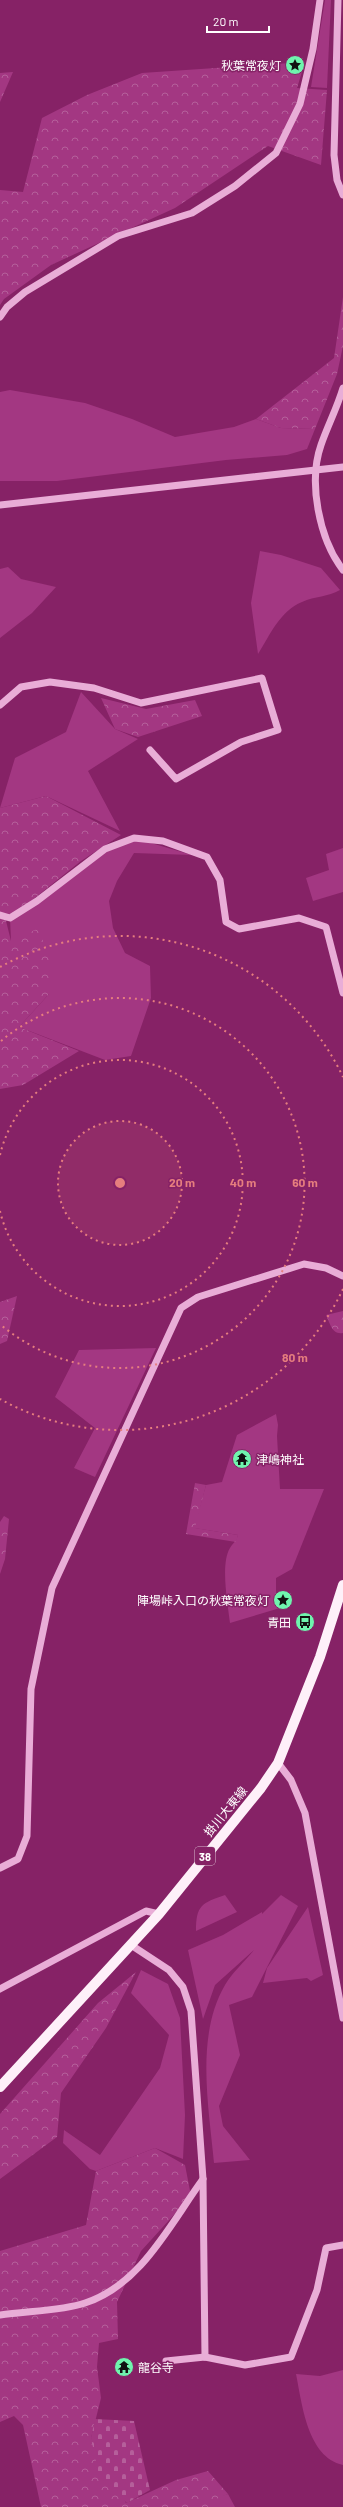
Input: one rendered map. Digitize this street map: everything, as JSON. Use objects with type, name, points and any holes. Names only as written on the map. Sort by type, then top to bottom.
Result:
[{"type":"main road","name":"掛川大東線","points":[[0,2087],[159,1914],[261,1788],[278,1763],[320,1657],[343,1585]]},
{"type":"street","points":[[0,317],[6,307],[25,292],[118,236],[192,213],[235,186],[276,153],[300,104],[313,49],[320,0]]},
{"type":"street","points":[[338,0],[334,155],[337,180],[343,195]]},
{"type":"street","points":[[343,388],[321,445],[315,470],[323,533],[332,554],[343,570]]},
{"type":"street","points":[[0,505],[343,467]]},
{"type":"street","points":[[0,705],[21,687],[50,682],[94,688],[141,703],[262,678],[278,730],[241,742],[176,779],[150,750]]},
{"type":"street","points":[[0,915],[10,918],[37,901],[105,849],[134,838],[163,841],[207,857],[220,880],[226,922],[239,929],[299,918],[326,927],[343,993]]},
{"type":"street","points":[[0,1868],[18,1859],[28,1836],[31,1689],[52,1588],[181,1308],[198,1297],[304,1264],[326,1268],[343,1276]]},
{"type":"street","points":[[278,1763],[291,1780],[305,1813],[343,2015]]},
{"type":"street","points":[[0,1989],[146,1911],[159,1914]]},
{"type":"street","points":[[131,1945],[169,1970],[183,1987],[191,2011],[203,2179],[205,2357]]},
{"type":"street","points":[[0,2315],[83,2304],[105,2296],[140,2268],[203,2179]]},
{"type":"street","points":[[166,2361],[205,2357],[245,2365],[291,2356],[317,2290],[326,2248],[343,2245]]},
{"type":"green space","points":[[325,0],[331,0],[327,88],[311,87]]},
{"type":"green space","points":[[305,62],[297,88],[327,90],[321,165],[268,146],[175,208],[51,265],[4,299],[0,305],[0,190],[23,192],[42,118],[87,95],[142,73]]},
{"type":"green space","points":[[13,72],[0,102],[0,73]]},
{"type":"green space","points":[[343,297],[343,346],[337,374],[315,429],[281,428],[256,419],[334,358]]},
{"type":"green space","points":[[10,390],[85,403],[132,419],[175,437],[234,427],[256,419],[281,428],[315,429],[307,449],[287,455],[226,460],[57,481],[0,481],[0,392]]},
{"type":"green space","points":[[260,551],[281,555],[321,568],[340,590],[294,606],[276,624],[258,654],[251,603]]},
{"type":"green space","points":[[8,567],[21,579],[56,587],[32,613],[0,638],[0,569]]},
{"type":"green space","points":[[81,692],[115,729],[138,739],[88,771],[120,831],[46,796],[0,808],[15,758],[66,732]]},
{"type":"green space","points":[[101,698],[146,709],[195,700],[202,716],[138,737],[115,729]]},
{"type":"green space","points":[[46,796],[121,835],[81,861],[6,921],[11,941],[37,929],[50,955],[49,994],[19,1027],[79,1051],[23,1085],[0,1089],[0,808]]},
{"type":"green space","points":[[134,838],[192,855],[134,853],[117,881],[109,901],[113,928],[125,953],[150,966],[151,998],[131,1056],[105,1060],[19,1027],[49,994],[11,941],[10,918],[102,852]]},
{"type":"green space","points":[[343,848],[343,892],[313,901],[306,878],[329,870],[326,854]]},
{"type":"green space","points":[[17,1296],[7,1341],[0,1344],[0,1302]]},
{"type":"green space","points":[[343,1311],[343,1333],[339,1333],[332,1328],[326,1315]]},
{"type":"green space","points":[[156,1348],[95,1477],[74,1468],[95,1428],[55,1397],[79,1350]]},
{"type":"green space","points":[[276,1414],[278,1425],[277,1436],[280,1489],[324,1489],[292,1569],[276,1578],[276,1595],[280,1608],[230,1623],[225,1574],[227,1555],[238,1535],[194,1528],[206,1485],[222,1482],[237,1435]]},
{"type":"green space","points":[[195,1483],[206,1485],[195,1528],[238,1535],[236,1542],[186,1534]]},
{"type":"green space","points":[[4,1516],[9,1519],[5,1559],[0,1574],[0,1522]]},
{"type":"green space","points":[[225,1895],[237,1912],[196,1931],[197,1916],[202,1906],[211,1900]]},
{"type":"green space","points":[[281,1895],[298,1906],[252,1997],[229,2005],[240,2055],[219,2106],[223,2126],[250,2160],[214,2163],[206,2072],[210,2027],[216,2005],[225,1985],[254,1950],[215,1985],[203,2019],[188,1950],[223,1935],[262,1912],[262,1914]]},
{"type":"green space","points":[[308,1907],[323,1975],[311,1981],[307,1978],[263,1983],[267,1968]]},
{"type":"green space","points":[[141,1970],[168,1984],[180,2018],[185,2115],[183,2159],[155,2148],[96,2171],[90,2169],[63,2143],[64,2130],[100,2155],[160,2068],[169,2035],[131,1993]]},
{"type":"green space","points":[[136,1972],[106,2028],[61,2093],[57,2137],[0,2179],[0,2114],[98,2003]]},
{"type":"green space","points":[[155,2148],[185,2165],[191,2196],[141,2251],[117,2302],[118,2339],[99,2343],[97,2367],[101,2398],[91,2438],[126,2503],[176,2480],[208,2471],[228,2494],[207,2503],[208,2507],[41,2507],[23,2425],[14,2416],[0,2422],[0,2251],[86,2225],[96,2171]]},
{"type":"green space","points":[[343,2370],[343,2465],[331,2460],[321,2451],[314,2440],[304,2413],[296,2374],[320,2376]]},
{"type":"green space","points":[[95,2419],[134,2421],[150,2490],[127,2503],[100,2479],[91,2438]]},
{"type":"green space","points":[[228,2494],[235,2507],[204,2507],[202,2502]]},
{"type":"place","name":"秋葉常夜灯","points":[[295,65]]},
{"type":"place","name":"津嶋神社","points":[[242,1459]]},
{"type":"place","name":"陣場峠入口の秋葉常夜灯","points":[[283,1600]]},
{"type":"place","name":"青田","points":[[305,1622]]},
{"type":"place","name":"龍谷寺","points":[[124,2367]]}]
